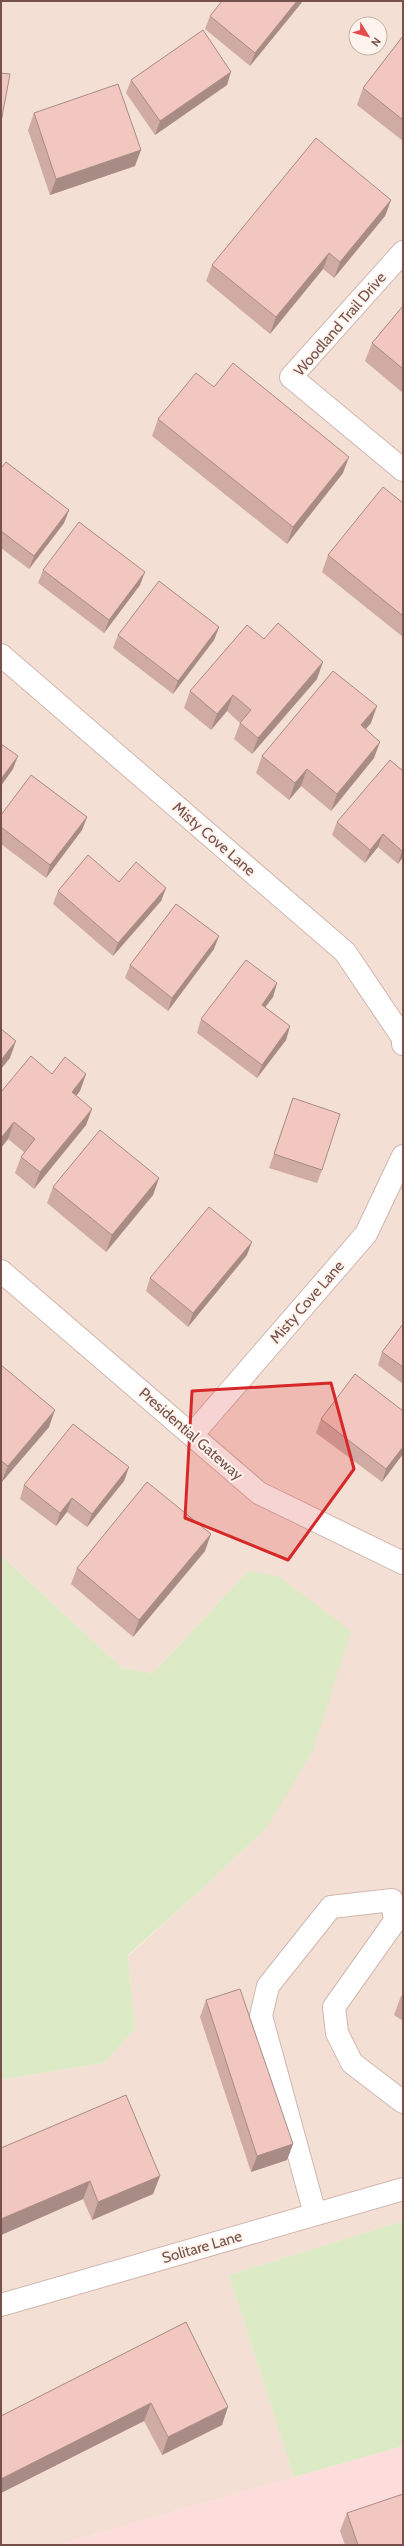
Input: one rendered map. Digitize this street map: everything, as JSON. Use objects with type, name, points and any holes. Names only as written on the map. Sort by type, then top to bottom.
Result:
[{"type":"street","name":"Woodland Trail Drive","points":[[403,252],[292,377],[403,470]]},
{"type":"street","name":"Misty Cove Lane","points":[[1,655],[345,952],[402,1038],[403,1044]]},
{"type":"street","name":"Misty Cove Lane","points":[[192,1435],[366,1234],[403,1156]]},
{"type":"street","name":"Presidential Gateway","points":[[1,1271],[259,1493],[403,1564]]},
{"type":"street","points":[[315,2214],[261,2016],[268,1986],[330,1907],[392,1900],[395,1921],[334,2007],[337,2033],[352,2063],[403,2102]]},
{"type":"street","name":"Solitare Lane","points":[[1,2305],[403,2189]]},
{"type":"highlighted area","points":[[331,1383],[354,1469],[288,1560],[185,1518],[192,1391]]},
{"type":"shaded area","points":[[1,1],[403,1],[403,2221],[229,2275],[294,2477],[58,2545],[1,2545],[1,2080],[104,2063],[135,2029],[128,1956],[201,1890],[268,1826],[248,1571],[153,1673],[122,1668],[1,1555]]},
{"type":"shaded area","points":[[403,2446],[403,2545],[58,2545],[294,2477]]},
{"type":"green space","points":[[1,1555],[122,1668],[153,1673],[248,1571],[278,1576],[351,1631],[313,1750],[268,1826],[201,1890],[128,1955],[135,2029],[104,2063],[1,2080]]},
{"type":"green space","points":[[403,2221],[403,2446],[294,2477],[229,2275]]},
{"type":"building","points":[[222,1],[297,1],[255,53],[210,16]]},
{"type":"building","points":[[203,30],[231,72],[160,121],[131,80]]},
{"type":"building","points":[[403,36],[403,120],[363,88]]},
{"type":"building","points":[[1,73],[10,74],[1,122]]},
{"type":"building","points":[[118,84],[141,150],[56,179],[34,113]]},
{"type":"building","points":[[316,138],[391,200],[340,262],[329,253],[276,317],[212,265]]},
{"type":"building","points":[[403,306],[403,369],[372,343]]},
{"type":"building","points":[[233,363],[349,457],[293,527],[158,419],[196,373],[214,387]]},
{"type":"building","points":[[6,462],[69,510],[34,556],[1,531],[1,468]]},
{"type":"building","points":[[383,487],[403,503],[403,616],[328,555]]},
{"type":"building","points":[[79,522],[145,572],[109,620],[43,570]]},
{"type":"building","points":[[159,581],[219,627],[178,681],[118,635]]},
{"type":"building","points":[[278,623],[323,662],[258,738],[240,723],[251,710],[233,695],[217,714],[190,691],[247,625],[264,639]]},
{"type":"building","points":[[333,671],[377,706],[361,725],[380,742],[337,794],[307,769],[295,783],[262,756]]},
{"type":"building","points":[[1,744],[18,756],[1,779]]},
{"type":"building","points":[[390,760],[403,771],[403,850],[402,851],[383,834],[370,850],[337,822]]},
{"type":"building","points":[[31,775],[87,817],[50,865],[1,827],[1,815]]},
{"type":"building","points":[[88,855],[119,882],[136,862],[166,888],[118,943],[58,891]]},
{"type":"building","points":[[176,904],[219,936],[172,998],[130,965]]},
{"type":"building","points":[[246,960],[277,983],[262,1005],[290,1026],[262,1065],[201,1019]]},
{"type":"building","points":[[1,1029],[16,1041],[1,1060]]},
{"type":"building","points":[[31,1056],[52,1074],[65,1057],[86,1074],[72,1092],[92,1109],[40,1172],[21,1157],[35,1139],[14,1122],[1,1138],[1,1092]]},
{"type":"building","points":[[293,1098],[340,1114],[322,1170],[274,1154]]},
{"type":"building","points":[[100,1130],[159,1178],[112,1235],[53,1187]]},
{"type":"building","points":[[209,1207],[252,1242],[193,1313],[150,1278]]},
{"type":"building","points":[[403,1324],[403,1367],[382,1352]]},
{"type":"building","points":[[1,1365],[55,1410],[8,1466],[1,1461]]},
{"type":"building","points":[[355,1374],[403,1411],[403,1447],[386,1469],[321,1419]]},
{"type":"building","points":[[73,1424],[129,1467],[92,1514],[72,1498],[60,1513],[24,1485]]},
{"type":"building","points":[[147,1482],[211,1534],[139,1620],[77,1568]]},
{"type":"building","points":[[240,1989],[293,2144],[257,2156],[206,2000]]},
{"type":"building","points":[[126,2095],[160,2176],[98,2202],[90,2181],[1,2219],[1,2148]]},
{"type":"building","points":[[186,2322],[228,2407],[168,2437],[151,2403],[1,2479],[1,2416]]},
{"type":"building","points":[[403,2494],[403,2545],[358,2545],[347,2513]]}]
